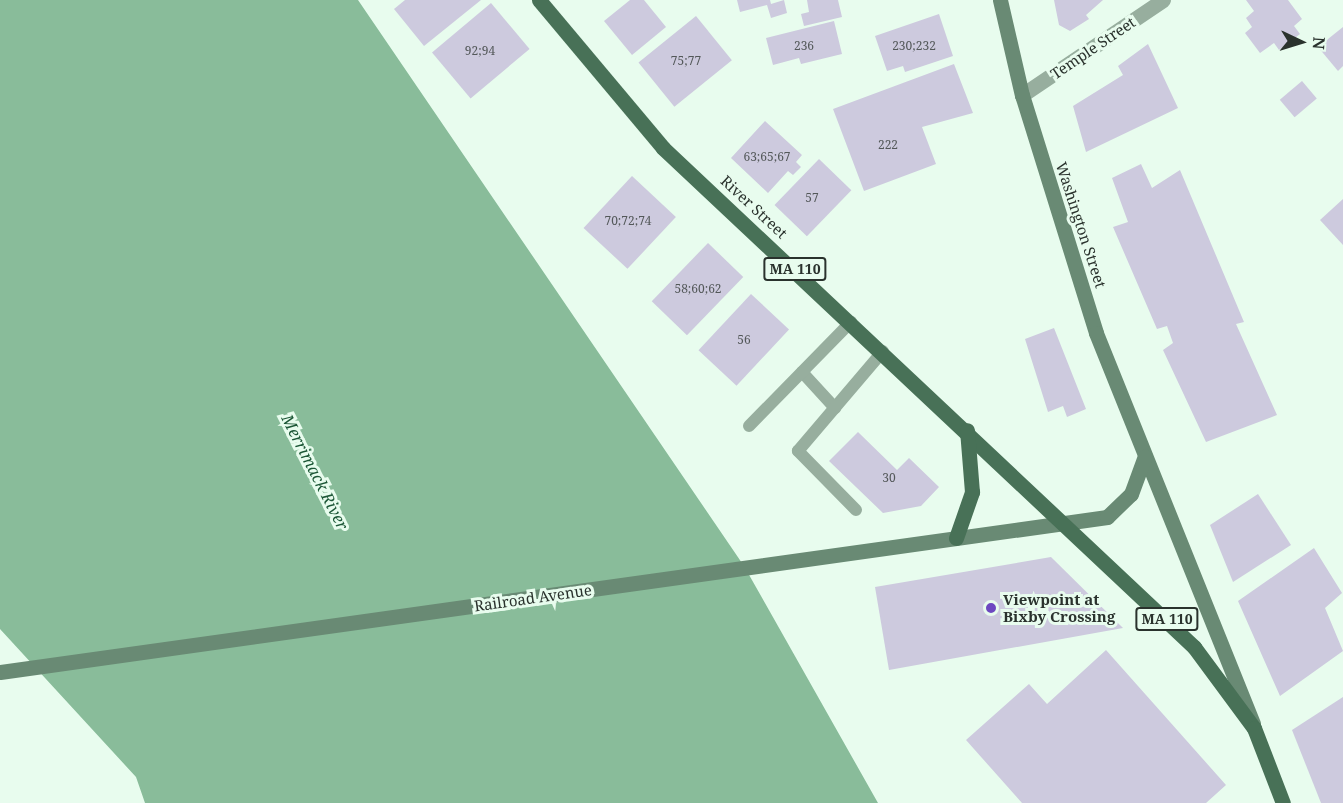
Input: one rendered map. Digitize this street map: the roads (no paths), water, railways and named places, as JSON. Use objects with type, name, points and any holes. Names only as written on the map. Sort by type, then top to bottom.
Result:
[{"type":"main road","name":"River Street","points":[[538,0],[663,148],[883,351],[1065,524]]},
{"type":"main road","name":"Washington Street","points":[[999,0],[1022,95],[1093,322],[1283,803]]},
{"type":"main road","points":[[953,538],[972,492],[967,430]]},
{"type":"main road","points":[[1065,524],[1107,517],[1131,494],[1145,456]]},
{"type":"main road","name":"Washington Street","points":[[1065,524],[1194,647],[1254,728]]},
{"type":"main road","name":"Railroad Avenue","points":[[0,672],[1065,524]]},
{"type":"street","name":"Temple Street","points":[[1022,95],[1163,0]]},
{"type":"lane","points":[[749,426],[851,322]]},
{"type":"lane","points":[[856,510],[798,451],[883,351]]},
{"type":"lane","points":[[802,372],[835,408]]},
{"type":"water","name":"Merrimack River","points":[[0,0],[358,0],[744,566],[878,803],[145,803],[136,777],[0,629]]},
{"type":"place","name":"Viewpoint at Bixby Crossing","points":[[991,608]]}]
